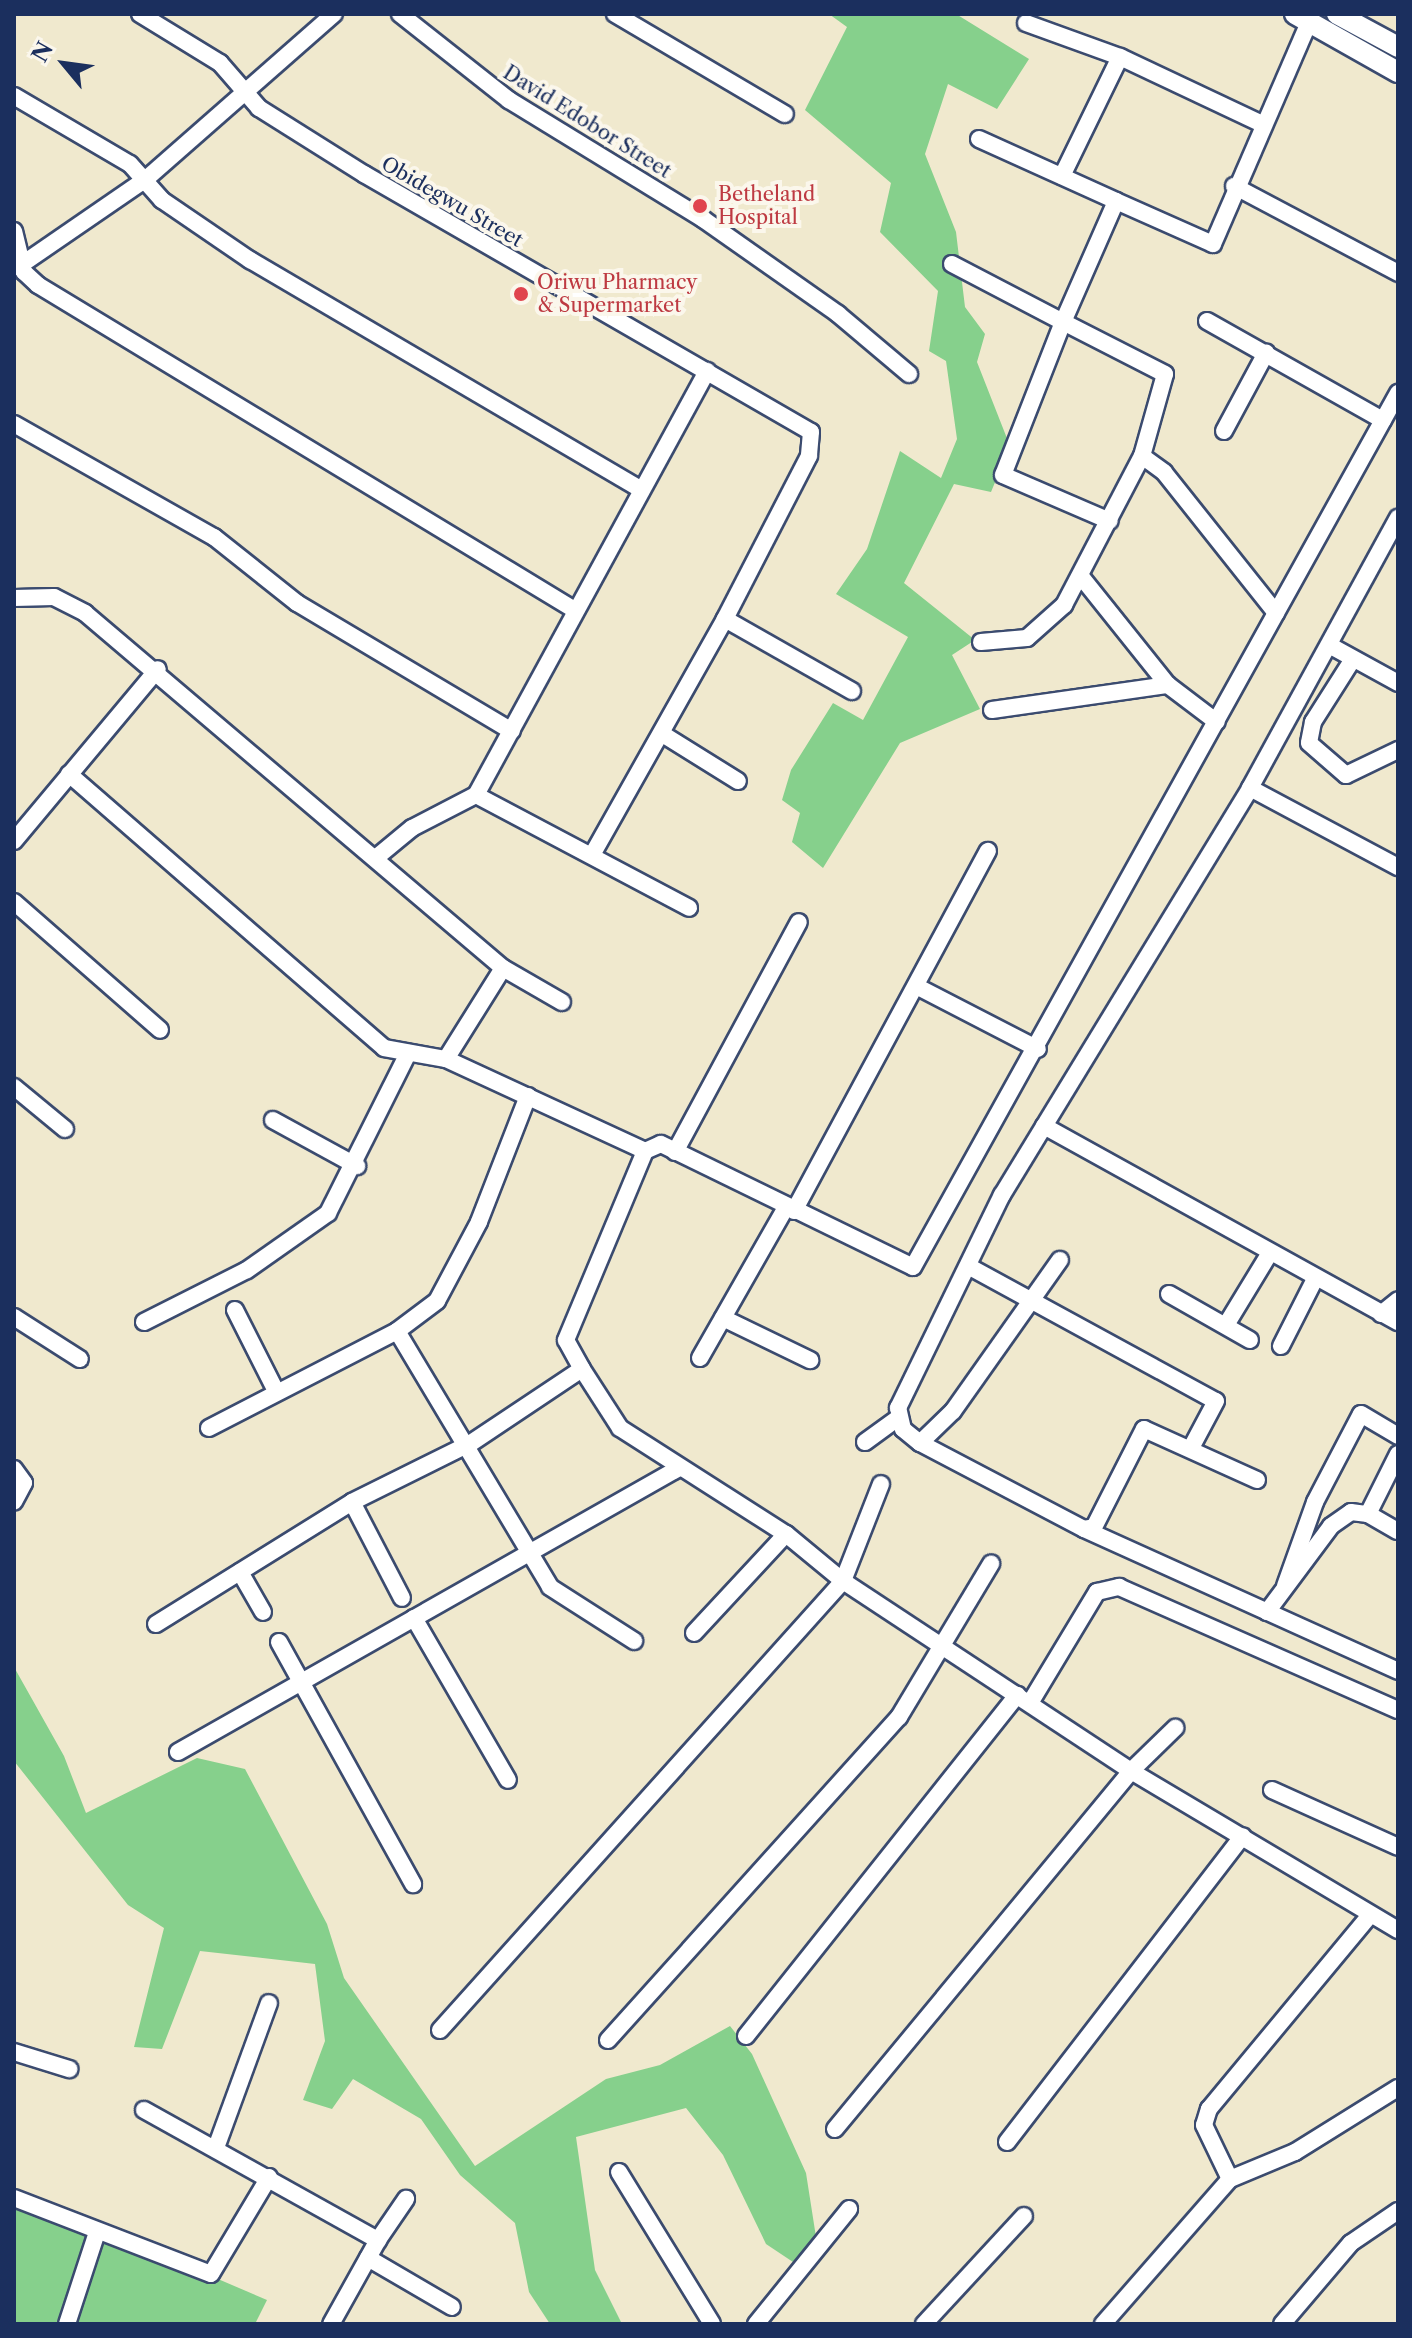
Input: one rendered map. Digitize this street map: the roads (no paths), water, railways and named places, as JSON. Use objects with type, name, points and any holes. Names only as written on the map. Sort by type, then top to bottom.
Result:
[{"type":"main road","points":[[1337,14],[1398,47]]},
{"type":"main road","points":[[1302,18],[1398,72]]},
{"type":"street","name":"Obidegwu Street","points":[[140,14],[220,63],[245,94],[364,174],[811,432],[809,456],[725,619]]},
{"type":"street","points":[[20,266],[146,179],[334,14]]},
{"type":"street","name":"David Edobor Street","points":[[400,14],[509,100],[703,219],[909,374]]},
{"type":"street","points":[[615,14],[785,114]]},
{"type":"street","points":[[979,139],[1213,244],[1302,18]]},
{"type":"street","points":[[1026,23],[1120,57],[1260,123]]},
{"type":"street","points":[[1062,176],[1120,57]]},
{"type":"street","points":[[14,96],[146,179],[162,200],[250,260],[641,489]]},
{"type":"street","points":[[1234,186],[1398,273]]},
{"type":"street","points":[[1110,521],[1003,475],[1063,322],[1116,201]]},
{"type":"street","points":[[14,231],[20,266],[38,285],[573,609]]},
{"type":"street","points":[[952,264],[1165,374],[1142,456],[1083,579],[1027,638],[981,642]]},
{"type":"street","points":[[1207,321],[1383,420]]},
{"type":"street","points":[[1224,431],[1266,353]]},
{"type":"street","points":[[378,856],[412,828],[476,795],[573,609],[707,371]]},
{"type":"street","points":[[1398,393],[1038,1049],[913,1267],[654,1144],[645,1151],[566,1340],[613,1421],[679,1468],[786,1534],[843,1581],[946,1646],[1131,1771],[1398,1930]]},
{"type":"street","points":[[14,424],[214,537],[297,603],[512,731]]},
{"type":"street","points":[[1142,456],[1164,472],[1276,613]]},
{"type":"street","points":[[865,1442],[898,1418],[902,1394],[1044,1126],[1250,788],[1398,518]]},
{"type":"street","points":[[1083,579],[1168,685],[1217,722]]},
{"type":"street","points":[[14,598],[54,597],[158,669],[378,856],[503,968],[562,1002]]},
{"type":"street","points":[[592,855],[664,735],[725,619],[852,691]]},
{"type":"street","points":[[1329,645],[1398,683]]},
{"type":"street","points":[[1353,659],[1313,722],[1309,743],[1346,775],[1398,750]]},
{"type":"street","points":[[14,841],[158,669]]},
{"type":"street","points":[[992,710],[1168,685]]},
{"type":"street","points":[[664,735],[738,781]]},
{"type":"street","points":[[69,774],[361,1033],[408,1053],[446,1059],[645,1151]]},
{"type":"street","points":[[1250,788],[1398,867]]},
{"type":"street","points":[[476,795],[689,908]]},
{"type":"street","points":[[700,1358],[790,1209],[988,851]]},
{"type":"street","points":[[14,902],[160,1030]]},
{"type":"street","points":[[675,1152],[799,922]]},
{"type":"street","points":[[446,1059],[503,968]]},
{"type":"street","points":[[916,986],[1038,1049]]},
{"type":"street","points":[[144,1322],[304,1234],[342,1196],[408,1053]]},
{"type":"street","points":[[14,1087],[65,1129]]},
{"type":"street","points":[[209,1428],[397,1331],[437,1301],[479,1222],[528,1096]]},
{"type":"street","points":[[273,1120],[357,1166]]},
{"type":"street","points":[[1044,1126],[1268,1256],[1398,1322]]},
{"type":"street","points":[[1226,1325],[1268,1256]]},
{"type":"street","points":[[920,1443],[953,1411],[1060,1260]]},
{"type":"street","points":[[968,1266],[1027,1304],[1216,1401],[1191,1448]]},
{"type":"street","points":[[1281,1346],[1314,1281]]},
{"type":"street","points":[[1169,1294],[1250,1340]]},
{"type":"street","points":[[1381,1314],[1398,1300]]},
{"type":"street","points":[[235,1310],[276,1391]]},
{"type":"street","points":[[14,1317],[80,1359]]},
{"type":"street","points":[[723,1318],[810,1360]]},
{"type":"street","points":[[397,1331],[471,1443],[550,1587],[634,1641]]},
{"type":"street","points":[[156,1624],[352,1502],[471,1443],[582,1369]]},
{"type":"street","points":[[1285,1586],[1315,1502],[1361,1414],[1398,1436]]},
{"type":"street","points":[[898,1418],[920,1443],[1084,1529],[1398,1671]]},
{"type":"street","points":[[1084,1529],[1094,1527],[1144,1429],[1257,1480]]},
{"type":"street","points":[[1368,1514],[1398,1454]]},
{"type":"street","points":[[178,1752],[679,1468]]},
{"type":"street","points":[[14,1469],[24,1483],[14,1502]]},
{"type":"street","points":[[440,2030],[843,1581],[881,1484]]},
{"type":"street","points":[[352,1502],[402,1598]]},
{"type":"street","points":[[1267,1612],[1331,1526],[1351,1512],[1368,1514],[1398,1531]]},
{"type":"street","points":[[694,1633],[786,1534]]},
{"type":"street","points":[[608,2040],[899,1717],[946,1646],[991,1564]]},
{"type":"street","points":[[240,1572],[263,1612]]},
{"type":"street","points":[[746,2036],[1024,1699],[1097,1592],[1119,1587],[1398,1710]]},
{"type":"street","points":[[414,1618],[508,1780]]},
{"type":"street","points":[[279,1642],[413,1884]]},
{"type":"street","points":[[835,2129],[1131,1771],[1175,1728]]},
{"type":"street","points":[[1272,1790],[1398,1847]]},
{"type":"street","points":[[1007,2142],[1243,1836]]},
{"type":"street","points":[[1230,2179],[1204,2125],[1209,2109],[1370,1915]]},
{"type":"street","points":[[217,2145],[269,2003]]},
{"type":"street","points":[[14,2052],[69,2069]]},
{"type":"street","points":[[1103,2324],[1230,2179],[1295,2152],[1398,2088]]},
{"type":"street","points":[[144,2110],[217,2145],[378,2240]]},
{"type":"street","points":[[619,2172],[712,2324]]},
{"type":"street","points":[[14,2198],[211,2274],[269,2177]]},
{"type":"street","points":[[331,2324],[378,2240],[406,2199]]},
{"type":"street","points":[[756,2324],[849,2209]]},
{"type":"street","points":[[1282,2324],[1351,2243],[1398,2211]]},
{"type":"street","points":[[924,2324],[1024,2216]]},
{"type":"street","points":[[67,2324],[97,2232]]},
{"type":"street","points":[[368,2258],[452,2307]]},
{"type":"place","name":"Betheland Hospital","points":[[700,206]]},
{"type":"place","name":"Oriwu Pharmacy & Supermarket","points":[[521,294]]}]
